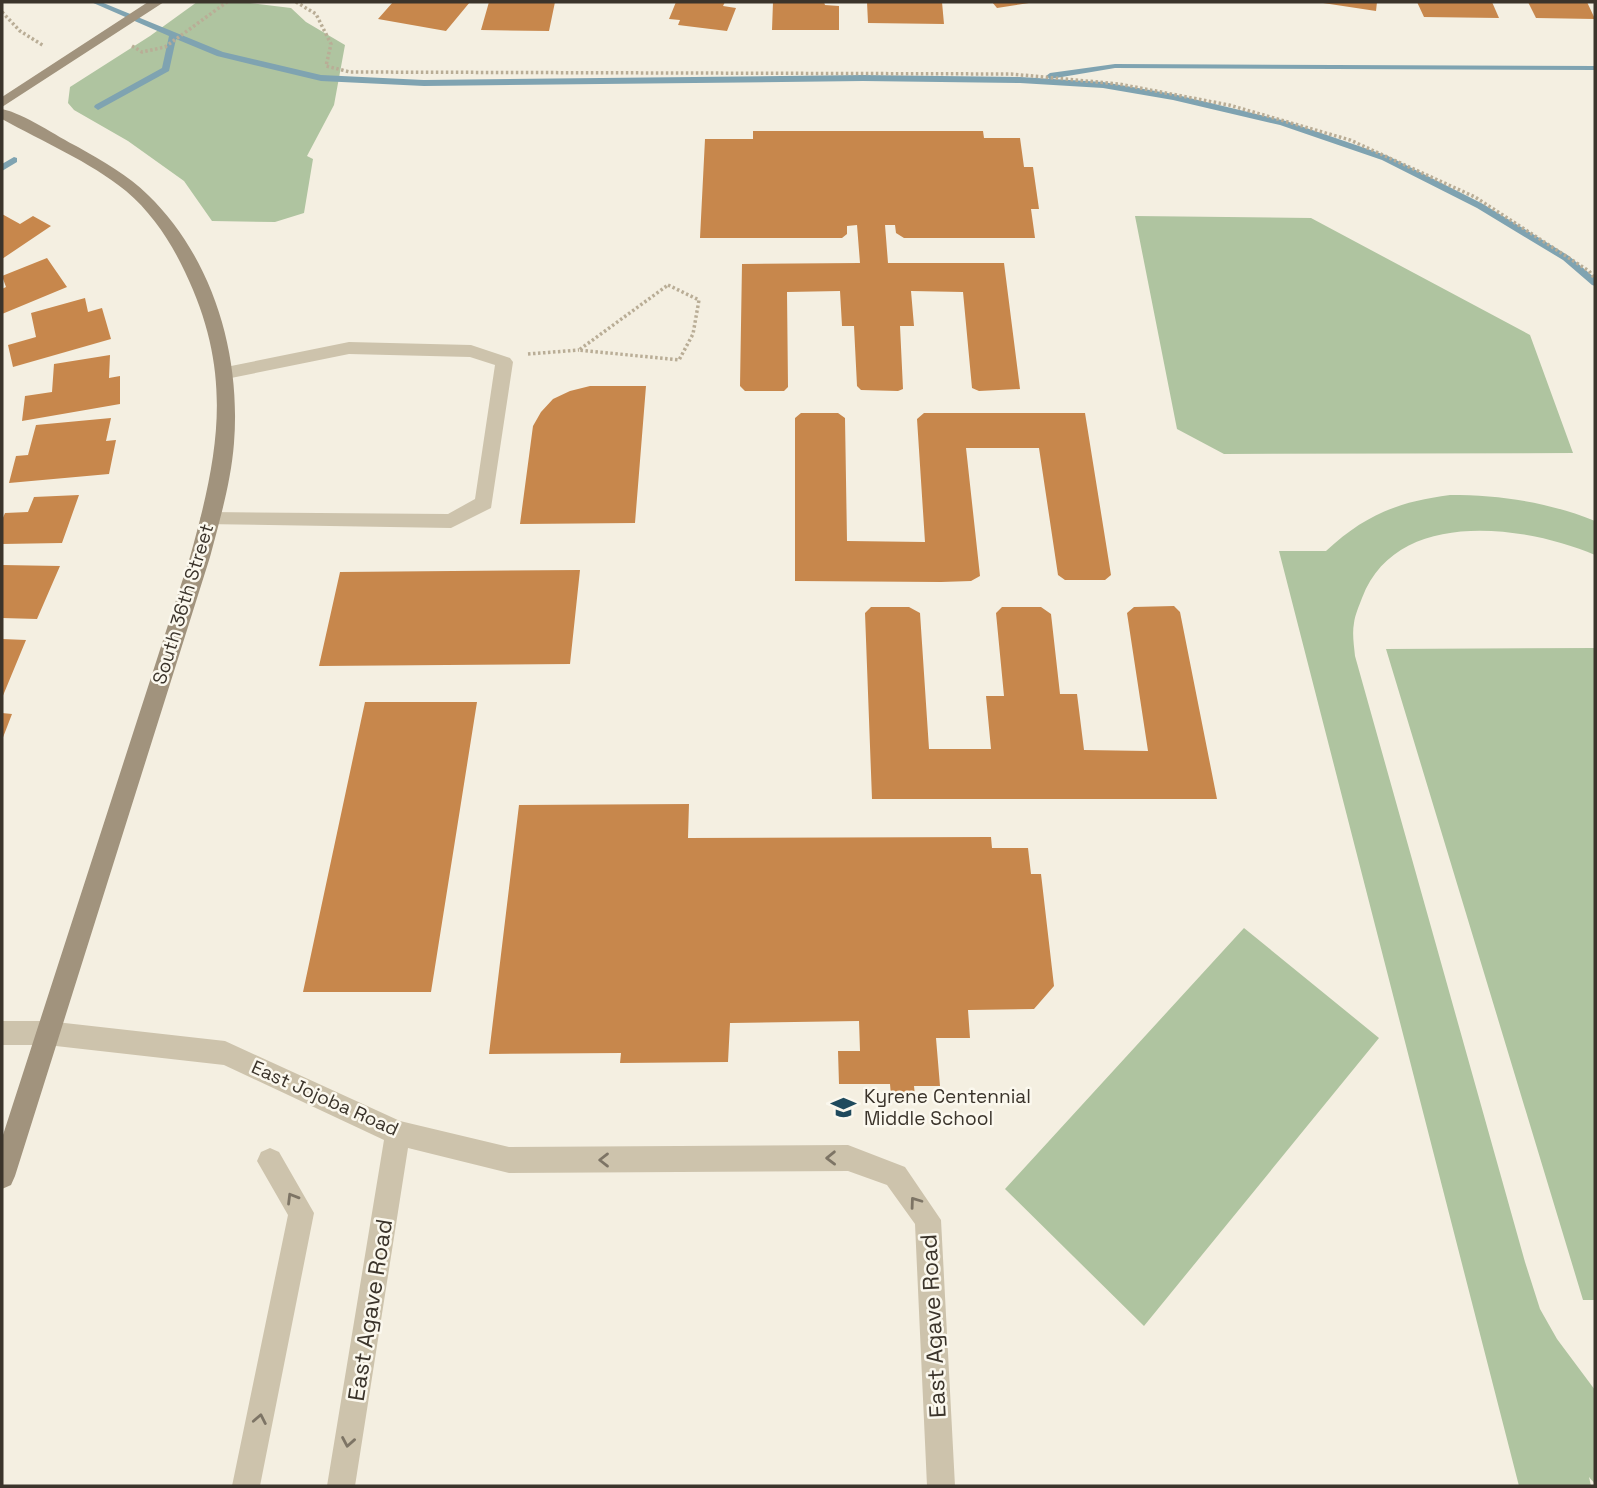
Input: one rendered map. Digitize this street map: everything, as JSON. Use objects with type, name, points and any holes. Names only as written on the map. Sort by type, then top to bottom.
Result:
[{"type":"street","points":[[2,103],[157,2]]},
{"type":"street","name":"South 36th Street","points":[[2,113],[124,181],[173,232],[202,287],[226,365],[227,420],[221,476],[209,519],[2,1176]]},
{"type":"street","points":[[209,519],[451,521],[484,503],[504,362],[471,351],[349,348],[226,373]]},
{"type":"street","name":"East Jojoba Road","points":[[2,1033],[47,1033],[225,1053],[398,1133],[509,1160],[848,1158],[896,1176]]},
{"type":"street","name":"East Agave Road","points":[[341,1486],[398,1133]]},
{"type":"street","points":[[246,1486],[301,1213],[270,1161]]},
{"type":"street","name":"East Agave Road","points":[[896,1176],[928,1220],[940,1486]]},
{"type":"path","points":[[110,33],[142,52],[165,47],[227,2]]},
{"type":"path","points":[[296,2],[316,14],[331,44],[326,66],[350,72],[1011,74],[1119,84],[1229,105],[1350,140],[1475,197],[1589,271],[1595,279]]},
{"type":"path","points":[[2,12],[20,31],[44,47],[74,57]]},
{"type":"path","points":[[525,355],[579,350],[679,360],[693,334],[699,300],[668,285],[579,350]]},
{"type":"green space","points":[[197,2],[242,2],[291,8],[306,22],[345,45],[334,105],[307,156],[313,159],[304,213],[275,222],[212,221],[184,181],[128,141],[74,110],[68,103],[70,87],[150,36]]},
{"type":"green space","points":[[1135,216],[1311,218],[1530,335],[1573,453],[1224,454],[1177,429]]},
{"type":"green space","points":[[1450,495],[1524,501],[1595,521],[1595,555],[1534,536],[1499,531],[1465,531],[1432,536],[1403,549],[1379,569],[1362,598],[1353,631],[1355,656],[1525,1262],[1540,1309],[1557,1339],[1595,1390],[1595,1484],[1589,1477],[1591,1486],[1519,1486],[1279,551],[1326,551],[1354,528],[1383,512],[1398,506]]},
{"type":"green space","points":[[1595,648],[1595,1300],[1583,1300],[1386,649]]},
{"type":"green space","points":[[1244,928],[1379,1038],[1144,1326],[1005,1189]]},
{"type":"building","points":[[393,2],[470,2],[446,31],[378,19]]},
{"type":"building","points":[[489,2],[555,2],[549,31],[481,30]]},
{"type":"building","points":[[676,2],[725,2],[723,6],[736,8],[727,31],[678,25],[680,20],[669,19]]},
{"type":"building","points":[[773,2],[824,2],[825,5],[839,6],[839,30],[772,30]]},
{"type":"building","points":[[867,2],[942,2],[944,24],[868,23]]},
{"type":"building","points":[[992,2],[1029,2],[1029,3],[997,8]]},
{"type":"building","points":[[1323,2],[1377,2],[1376,11]]},
{"type":"building","points":[[1417,2],[1492,2],[1499,18],[1424,17]]},
{"type":"building","points":[[1528,2],[1587,2],[1595,19],[1536,18]]},
{"type":"building","points":[[753,131],[983,131],[984,138],[1020,138],[1024,167],[1033,167],[1039,209],[1031,209],[1035,238],[904,238],[896,233],[895,225],[885,225],[888,263],[1004,263],[1020,389],[979,391],[972,388],[963,292],[911,291],[914,326],[900,326],[903,389],[861,390],[857,386],[854,326],[842,326],[840,291],[787,292],[788,387],[784,391],[745,391],[740,386],[742,264],[860,263],[857,225],[847,226],[847,234],[842,238],[700,238],[705,139],[753,139]]},
{"type":"building","points":[[2,214],[20,224],[33,216],[51,226],[2,259]]},
{"type":"building","points":[[47,258],[67,287],[2,314],[2,289],[6,287],[2,276]]},
{"type":"building","points":[[85,298],[88,312],[102,308],[111,339],[13,367],[8,345],[36,337],[31,313]]},
{"type":"building","points":[[110,355],[109,378],[120,376],[120,404],[22,421],[25,396],[52,392],[54,364]]},
{"type":"building","points":[[590,386],[646,386],[635,523],[520,524],[533,426],[553,399]]},
{"type":"building","points":[[801,413],[838,413],[845,418],[847,541],[925,542],[917,419],[924,413],[1085,413],[1111,575],[1105,580],[1065,580],[1058,575],[1039,448],[966,448],[980,576],[971,581],[941,582],[795,581],[795,418]]},
{"type":"building","points":[[111,418],[106,441],[116,440],[109,474],[9,483],[16,456],[28,455],[36,425]]},
{"type":"building","points":[[79,495],[62,543],[2,544],[2,520],[5,513],[28,512],[34,497]]},
{"type":"building","points":[[2,565],[60,566],[37,619],[2,618]]},
{"type":"building","points":[[580,570],[570,664],[319,666],[340,572]]},
{"type":"building","points":[[1174,606],[1180,612],[1217,799],[872,799],[865,613],[871,607],[909,607],[920,613],[929,749],[991,749],[986,696],[1004,696],[996,613],[1002,607],[1041,607],[1051,614],[1060,694],[1077,694],[1084,750],[1148,751],[1127,613],[1134,607]]},
{"type":"building","points":[[2,639],[26,640],[2,698]]},
{"type":"building","points":[[365,702],[477,702],[431,992],[303,992]]},
{"type":"building","points":[[2,713],[12,714],[2,740]]},
{"type":"building","points":[[689,804],[688,838],[991,837],[992,848],[1028,848],[1031,874],[1041,874],[1054,986],[1034,1009],[968,1010],[970,1038],[936,1038],[940,1086],[914,1086],[915,1096],[891,1096],[890,1084],[839,1084],[838,1051],[860,1051],[859,1021],[730,1023],[728,1062],[620,1063],[621,1053],[489,1054],[519,805]]},
{"type":"waterway","points":[[95,2],[173,34]]},
{"type":"waterway","points":[[98,107],[166,69],[173,34]]},
{"type":"waterway","points":[[173,34],[220,54],[321,78],[424,83],[863,78],[1020,80],[1103,85],[1173,97],[1283,123],[1385,158],[1480,206],[1566,258],[1595,283]]},
{"type":"waterway","points":[[1050,76],[1115,66],[1595,68]]},
{"type":"waterway","points":[[2,168],[14,160]]},
{"type":"place","name":"Kyrene Centennial Middle School","points":[[844,1107]]}]
